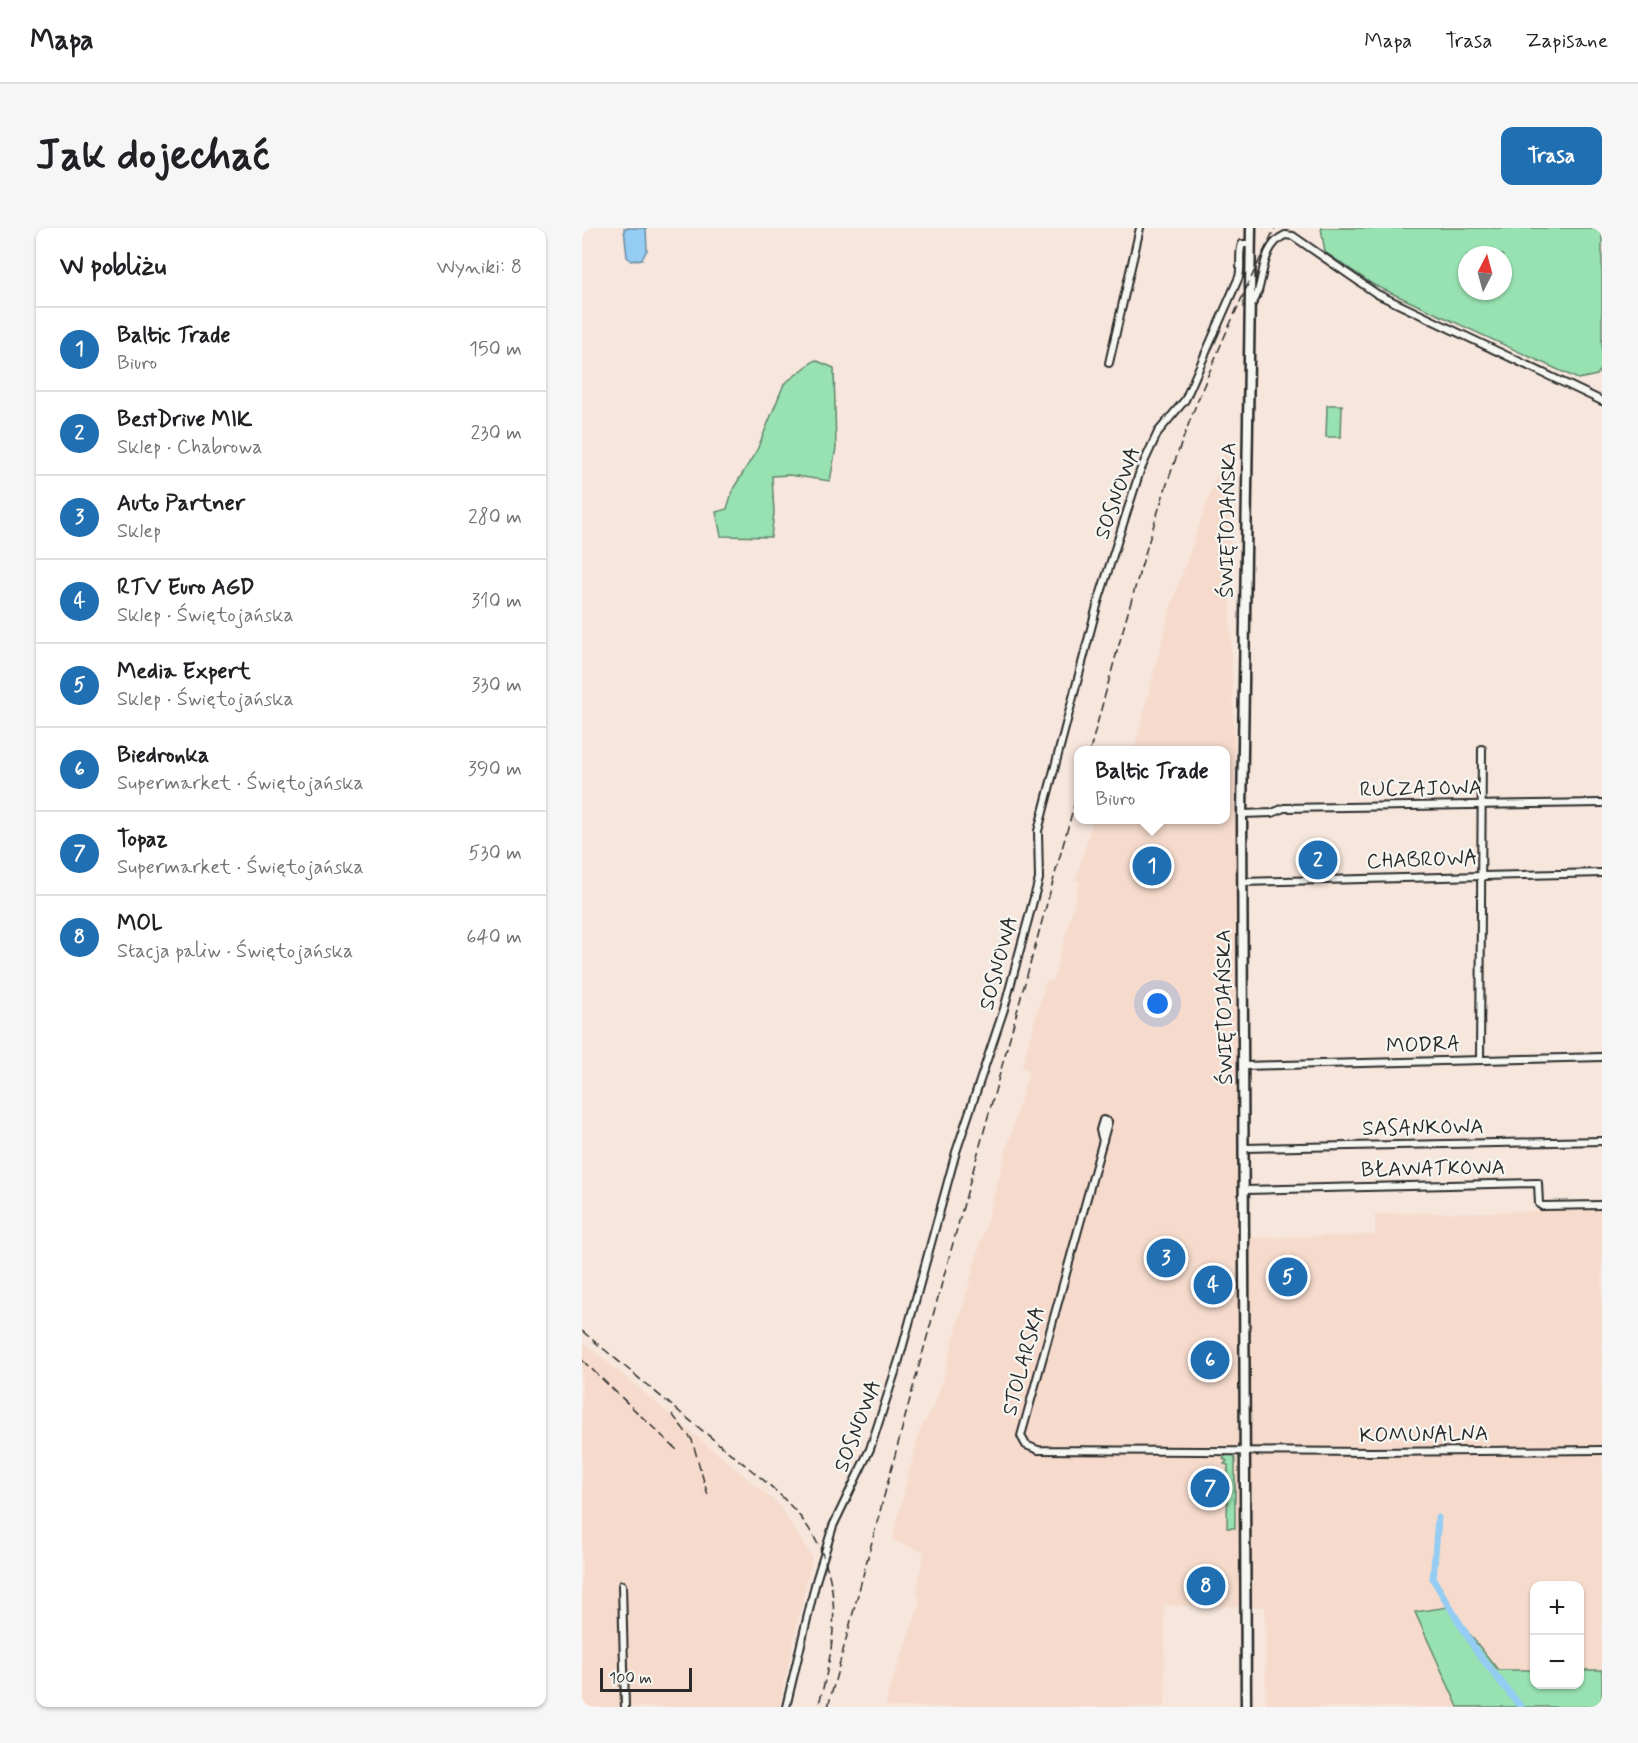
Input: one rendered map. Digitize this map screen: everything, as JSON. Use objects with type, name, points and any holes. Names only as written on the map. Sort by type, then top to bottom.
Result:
[{"type":"street","points":[[1109,363],[1140,228]]},
{"type":"street","name":"ŚWIĘTOJAŃSKA","points":[[1246,1707],[1242,814],[1251,228]]},
{"type":"street","name":"ŚWIĘTOJAŃSKA","points":[[1250,306],[1257,297],[1262,269],[1274,244],[1285,235],[1293,236],[1377,294],[1602,400]]},
{"type":"street","name":"SOSNOWA","points":[[786,1707],[816,1581],[833,1526],[870,1449],[899,1360],[956,1152],[1004,1009],[1039,879],[1038,831],[1098,603],[1140,471],[1158,432],[1185,400],[1239,277],[1242,244],[1251,244]]},
{"type":"street","points":[[1480,1059],[1483,875],[1482,748]]},
{"type":"street","name":"RUCZAJOWA","points":[[1242,814],[1272,813],[1284,808],[1602,802]]},
{"type":"street","name":"CHABROWA","points":[[1242,882],[1602,873]]},
{"type":"street","name":"MODRA","points":[[1244,1066],[1602,1057]]},
{"type":"street","name":"STOLARSKA","points":[[1103,1141],[1021,1436],[1026,1445],[1038,1450],[1246,1452]]},
{"type":"street","name":"SASANKOWA","points":[[1245,1148],[1602,1141]]},
{"type":"street","name":"BŁAWATKOWA","points":[[1245,1190],[1538,1183],[1539,1204],[1542,1206],[1602,1205]]},
{"type":"street","name":"KOMUNALNA","points":[[1246,1452],[1602,1450]]},
{"type":"street","points":[[622,1585],[625,1707]]},
{"type":"shaded area","points":[[1224,454],[1230,455],[1230,611],[1250,1238],[1375,1235],[1375,1214],[1602,1210],[1602,1670],[1584,1670],[1584,1581],[1530,1581],[1530,1670],[1498,1671],[1448,1607],[1416,1613],[1458,1707],[1266,1707],[1265,1607],[1164,1605],[1165,1707],[886,1707],[888,1694],[920,1603],[917,1591],[924,1552],[892,1540],[920,1430],[937,1399],[1029,1070],[1022,1067],[1046,981],[1053,981],[1080,882],[1076,880],[1092,824],[1230,824],[1230,746],[1135,746],[1171,606]]},
{"type":"shaded area","points":[[582,1341],[778,1504],[812,1557],[779,1707],[582,1707]]},
{"type":"green space","points":[[1321,228],[1602,228],[1602,366],[1597,375],[1578,379],[1374,285],[1325,252]]},
{"type":"green space","points":[[815,360],[834,368],[836,448],[830,481],[789,475],[772,476],[774,513],[771,537],[721,536],[716,512],[727,509],[733,489],[757,450],[784,384]]},
{"type":"green space","points":[[1327,405],[1342,405],[1341,437],[1326,437]]},
{"type":"green space","points":[[1226,1455],[1233,1455],[1235,1459],[1235,1528],[1227,1528],[1228,1465],[1224,1464],[1227,1461],[1223,1459]]},
{"type":"green space","points":[[1448,1607],[1498,1670],[1530,1670],[1530,1689],[1584,1689],[1584,1670],[1602,1670],[1602,1707],[1458,1707],[1415,1612]]},
{"type":"water","points":[[624,228],[646,228],[647,250],[642,259],[631,261],[627,257]]},
{"type":"waterway","points":[[1438,1518],[1433,1579],[1477,1652],[1521,1707]]},
{"type":"railway","points":[[1091,746],[1147,547],[1181,444],[1225,335],[1275,228]]},
{"type":"railway","points":[[828,1707],[911,1395],[1074,805]]},
{"type":"railway","points":[[582,1331],[763,1480],[788,1503],[807,1526],[821,1550],[829,1574],[833,1600],[830,1652],[818,1707]]},
{"type":"railway","points":[[582,1360],[678,1451]]},
{"type":"railway","points":[[672,1414],[692,1440],[709,1499]]},
{"type":"place","name":"BestDrive MIK","points":[[1318,860]]},
{"type":"place","name":"Baltic Trade","points":[[1152,866]]},
{"type":"place","name":"Auto Partner","points":[[1166,1258]]},
{"type":"place","name":"Media Expert","points":[[1288,1277]]},
{"type":"place","name":"RTV Euro AGD","points":[[1213,1285]]},
{"type":"place","name":"Biedronka","points":[[1210,1360]]},
{"type":"place","name":"Topaz","points":[[1210,1488]]},
{"type":"place","name":"MOL","points":[[1206,1586]]}]
